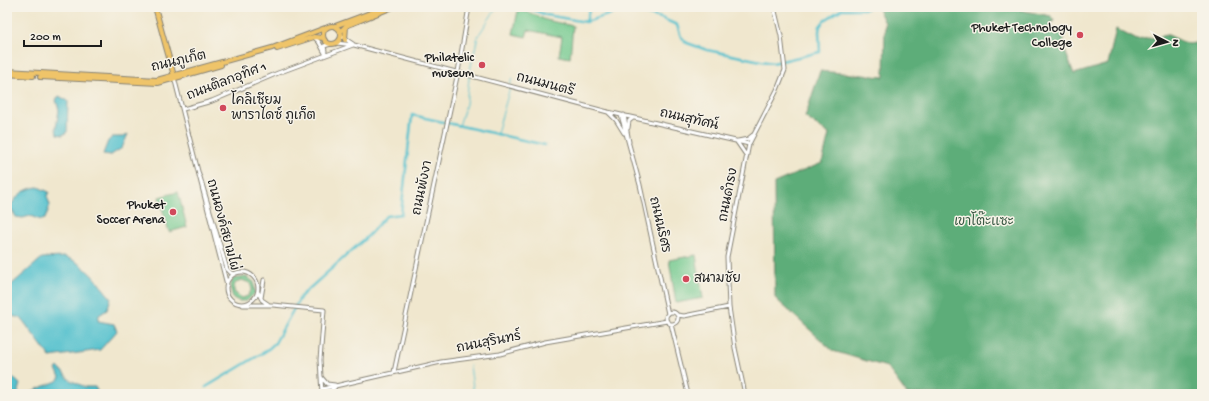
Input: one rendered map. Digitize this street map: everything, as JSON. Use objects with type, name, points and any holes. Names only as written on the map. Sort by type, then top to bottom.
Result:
[{"type":"main road","points":[[154,7],[174,77]]},
{"type":"main road","points":[[367,16],[325,28],[323,38],[331,44],[336,43],[346,26],[383,9],[393,7]]},
{"type":"main road","points":[[335,26],[340,34]]},
{"type":"main road","points":[[345,40],[346,26]]},
{"type":"main road","name":"ถนนภูเก็ต","points":[[188,73],[272,48],[325,28]]},
{"type":"main road","name":"ถนนภูเก็ต","points":[[7,74],[154,83],[314,37],[323,38]]},
{"type":"main road","name":"ถนนภูเก็ต","points":[[7,71],[157,80],[174,77]]},
{"type":"street","name":"ถนนพังงา","points":[[394,372],[458,72],[469,7]]},
{"type":"street","name":"ถนนดำรง","points":[[745,394],[735,348],[730,307],[727,257],[749,144],[777,90],[785,70],[784,56],[774,7]]},
{"type":"street","name":"ถนนมนตรี","points":[[340,34],[345,40],[354,45]]},
{"type":"street","points":[[314,37],[319,42],[326,55]]},
{"type":"street","points":[[319,42],[323,38]]},
{"type":"street","name":"ถนนมนตรี","points":[[336,43],[354,45],[622,115]]},
{"type":"street","points":[[326,55],[324,46],[331,44]]},
{"type":"street","name":"ถนนติลกอุทิศ 1","points":[[183,109],[234,93],[278,73],[354,45]]},
{"type":"street","points":[[459,65],[468,75]]},
{"type":"street","name":"ถนนองค์สยามไผ่","points":[[174,77],[227,285]]},
{"type":"street","points":[[608,112],[620,126],[627,138]]},
{"type":"street","name":"ถนนสุทัศน์","points":[[622,115],[749,144]]},
{"type":"street","name":"ถนนนริศร","points":[[622,115],[627,130],[668,308],[670,313],[678,317]]},
{"type":"street","name":"ถนนนริศร","points":[[622,115],[630,146]]},
{"type":"street","points":[[627,130],[629,121],[633,118]]},
{"type":"street","points":[[746,155],[737,142],[748,139],[754,133]]},
{"type":"street","name":"ถนนองค์สยามไผ่","points":[[197,170],[207,196],[227,269],[230,273],[235,274]]},
{"type":"street","points":[[244,304],[254,300],[258,292],[258,286],[253,277],[244,272],[235,274],[229,280],[226,290],[230,299],[239,304],[273,305],[324,310],[320,376],[322,394]]},
{"type":"street","points":[[262,299],[264,280]]},
{"type":"street","points":[[258,292],[264,302],[273,305]]},
{"type":"street","points":[[688,394],[673,324],[678,317],[730,307]]},
{"type":"street","points":[[670,313],[667,320],[673,324]]},
{"type":"street","name":"ถนนสุรินทร์","points":[[322,389],[441,362],[500,354],[545,342],[667,320]]},
{"type":"street","points":[[320,376],[327,384],[336,386]]},
{"type":"street","points":[[328,394],[336,386]]},
{"type":"green space","name":"เขาโต๊ะแซะ","points":[[877,7],[1020,7],[1020,10],[1051,16],[1054,21],[1049,24],[1054,31],[1062,28],[1064,48],[1074,74],[1108,64],[1116,29],[1137,40],[1168,35],[1188,44],[1202,42],[1202,394],[907,394],[887,367],[833,351],[775,298],[774,183],[822,163],[829,134],[805,117],[820,71],[884,77],[885,23]]},
{"type":"green space","points":[[518,11],[528,12],[546,20],[573,26],[570,58],[559,56],[562,37],[528,30],[526,37],[513,34]]},
{"type":"green space","name":"Phuket Soccer Arena","points":[[178,192],[187,227],[169,232],[159,197]]},
{"type":"green space","name":"สนามชัย","points":[[696,255],[703,298],[676,303],[669,260]]},
{"type":"green space","points":[[245,276],[254,282],[255,293],[247,301],[239,301],[233,298],[230,287],[233,279]],"holes":[[[242,280],[250,283],[252,289],[248,296],[242,298],[235,293],[234,287],[236,283]]]},
{"type":"water","points":[[59,96],[68,101],[67,132],[63,135],[57,134],[56,128],[59,110],[56,100]]},
{"type":"water","points":[[128,134],[122,148],[111,155],[103,154],[108,141],[112,137],[123,137]]},
{"type":"water","points":[[38,187],[49,192],[47,196],[50,205],[45,219],[41,220],[30,216],[23,218],[16,217],[10,207],[12,203],[25,191]]},
{"type":"water","points":[[65,257],[85,268],[111,298],[107,310],[99,315],[98,321],[114,324],[117,331],[100,350],[50,357],[21,318],[7,315],[7,299],[11,285],[42,258]]},
{"type":"water","points":[[58,367],[70,380],[85,387],[95,387],[99,394],[25,394],[57,381],[60,377],[56,369]]},
{"type":"water","points":[[10,375],[20,384],[18,391],[21,394],[7,394],[7,378]]},
{"type":"waterway","points":[[459,126],[466,104],[470,70],[478,36],[495,10],[499,7]]},
{"type":"waterway","points":[[511,7],[531,9],[546,15],[586,22],[614,13],[634,11],[661,18],[677,25],[681,37],[687,43],[707,50],[773,63],[820,52],[819,31],[820,26],[825,20],[842,9],[866,9],[869,7]]},
{"type":"waterway","points":[[586,22],[590,7]]},
{"type":"waterway","points":[[510,85],[512,78]]},
{"type":"waterway","points":[[497,133],[510,88]]},
{"type":"waterway","points":[[206,387],[266,351],[275,343],[301,296],[368,236],[386,216],[401,214],[412,115],[545,145]]},
{"type":"waterway","points":[[470,366],[474,394]]},
{"type":"place","name":"Phuket Technology College","points":[[1080,35]]},
{"type":"place","name":"Philatelic museum","points":[[482,65]]},
{"type":"place","name":"โคลิเซียม พาราไดซ์ ภูเก็ต","points":[[223,108]]},
{"type":"place","name":"Phuket Soccer Arena","points":[[173,212]]},
{"type":"place","name":"สนามชัย","points":[[686,279]]}]
